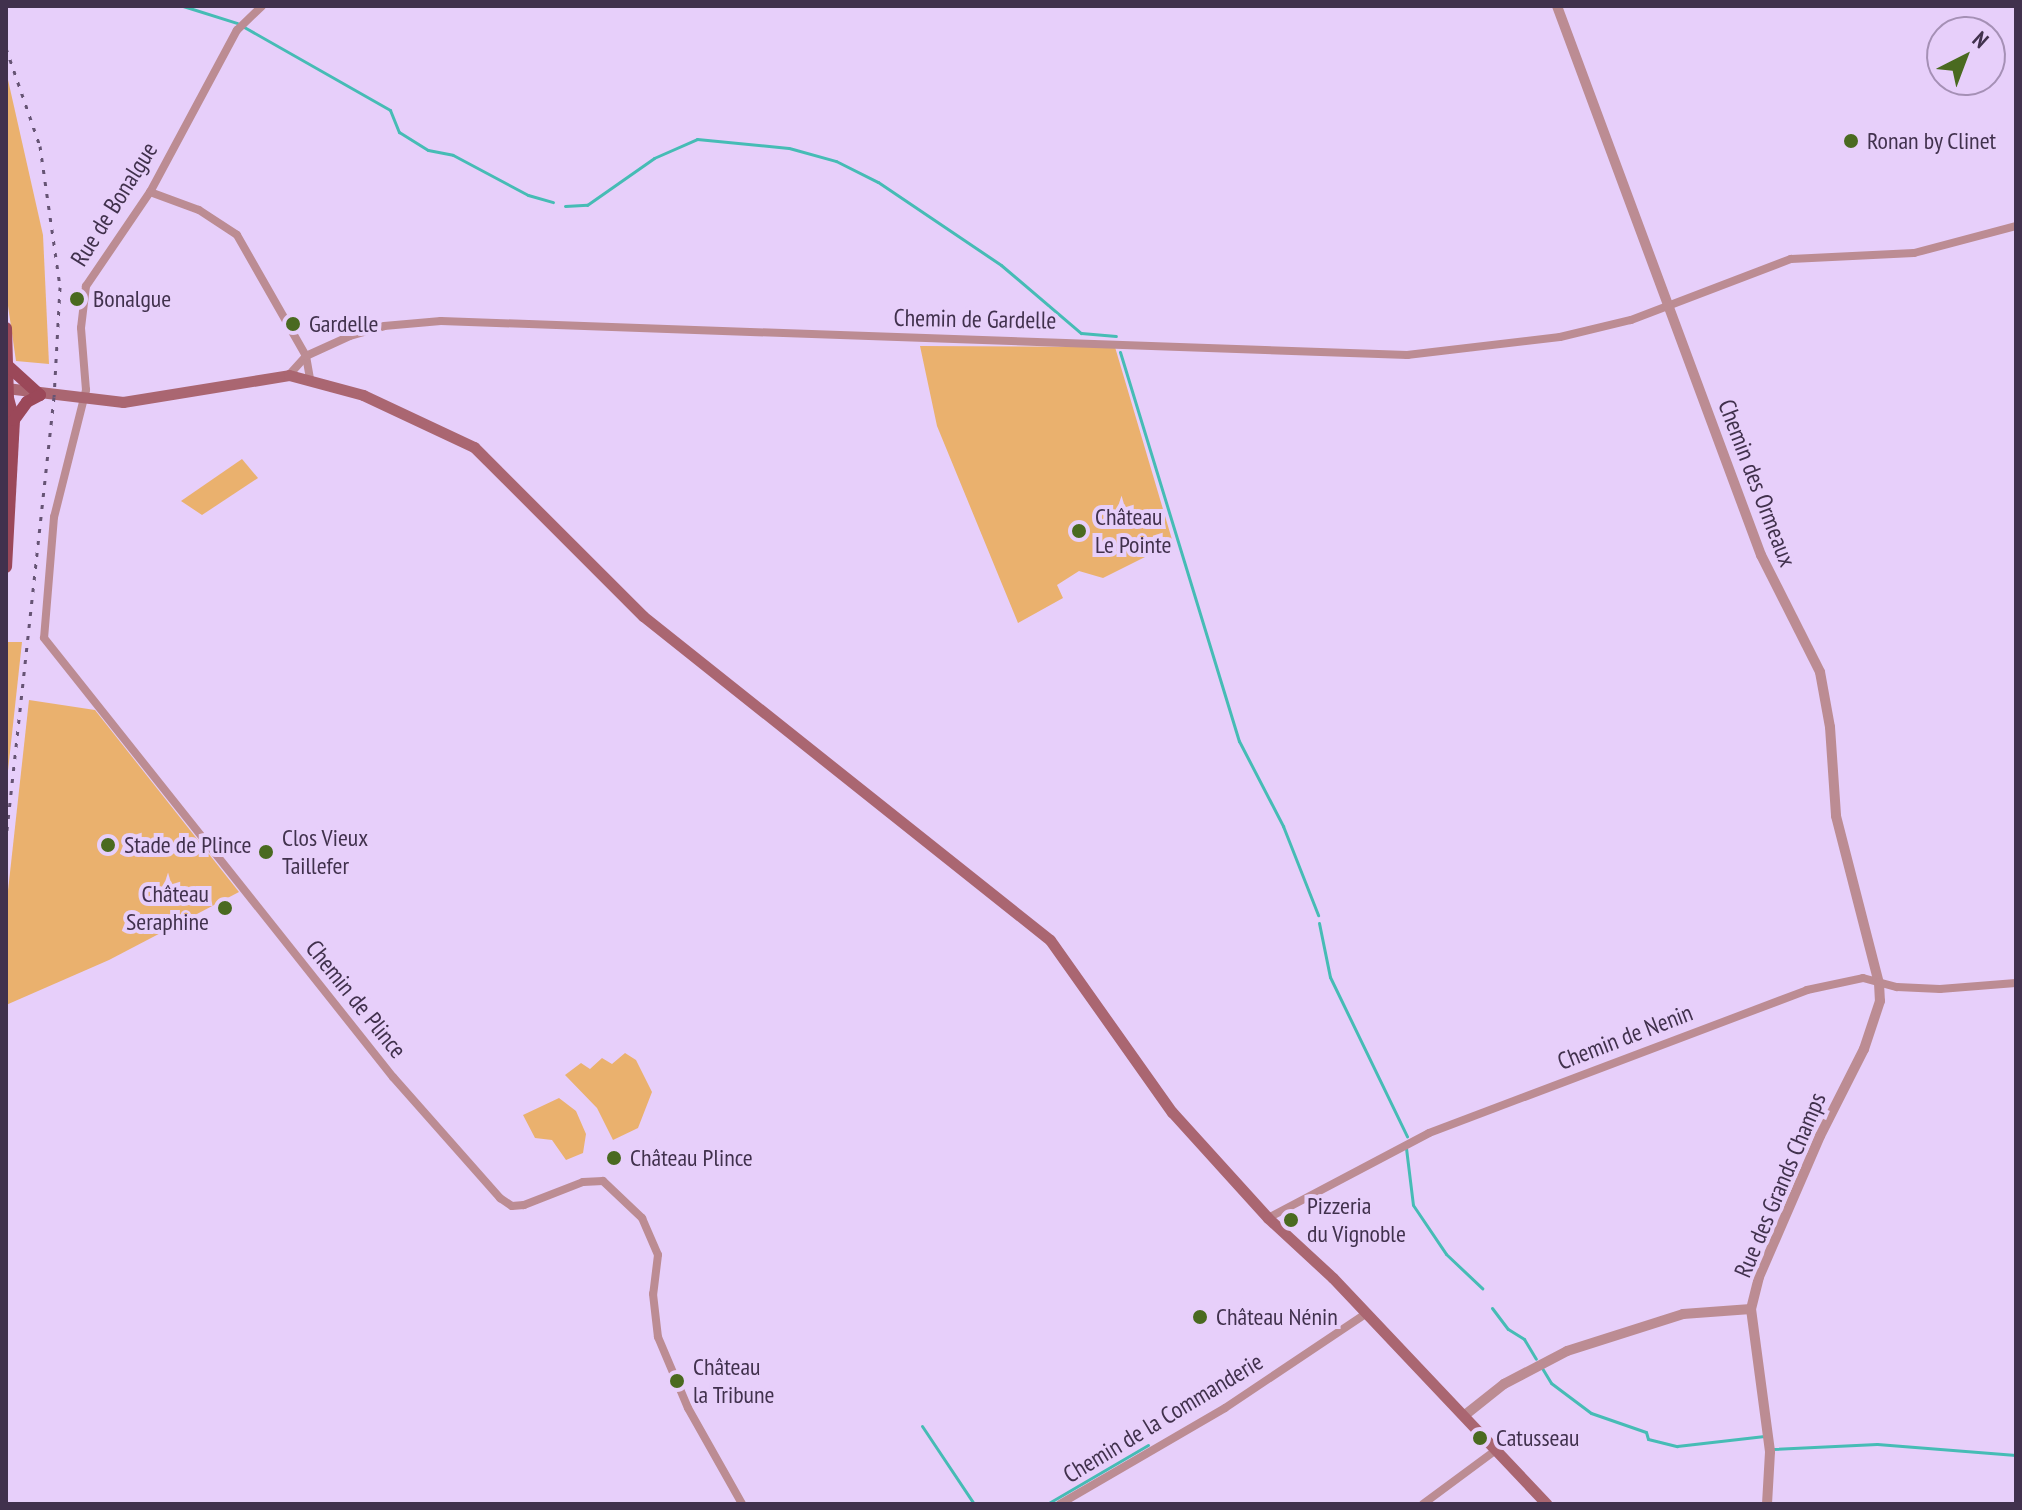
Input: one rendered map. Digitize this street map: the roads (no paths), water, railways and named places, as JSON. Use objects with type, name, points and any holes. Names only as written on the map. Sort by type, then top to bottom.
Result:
[{"type":"main road","points":[[6,328],[7,387],[14,420],[8,450],[6,567]]},
{"type":"main road","points":[[8,366],[40,395]]},
{"type":"main road","points":[[7,387],[40,395],[85,400],[158,399],[256,377],[289,375],[310,378],[456,435],[489,460],[643,616],[1050,940],[1172,1112],[1268,1218],[1367,1313],[1547,1504]]},
{"type":"main road","points":[[14,420],[27,402],[40,395]]},
{"type":"street","name":"Rue de Bonalgue","points":[[85,400],[81,328],[86,286],[150,192],[237,30],[262,6]]},
{"type":"street","name":"Chemin des Ormeaux","points":[[1557,6],[1761,555],[1820,672],[1830,727],[1836,816],[1879,983]]},
{"type":"street","points":[[150,192],[199,210],[237,235],[306,356],[310,378]]},
{"type":"street","name":"Chemin de Gardelle","points":[[289,375],[306,356],[384,326],[441,321],[1407,355],[1560,337],[1670,305],[1791,259],[1914,253],[2016,226]]},
{"type":"street","name":"Chemin de Plince","points":[[85,400],[66,456],[54,517],[46,641],[393,1077],[500,1198],[512,1206],[524,1205],[583,1182],[603,1181],[642,1218],[658,1255],[653,1294],[658,1337],[688,1408],[742,1504]]},
{"type":"street","name":"Chemin de Nenin","points":[[1268,1218],[1393,1148],[1477,1113],[1807,990],[1863,978],[1879,983],[1940,989],[2016,983]]},
{"type":"street","name":"Rue des Grands Champs","points":[[1767,1504],[1770,1452],[1751,1309],[1820,1136],[1864,1049],[1880,1001],[1879,983]]},
{"type":"street","points":[[1465,1415],[1504,1384],[1567,1351],[1683,1314],[1751,1309]]},
{"type":"street","name":"Chemin de la Commanderie","points":[[1060,1504],[1225,1408],[1367,1313]]},
{"type":"street","points":[[1423,1504],[1496,1450]]},
{"type":"waterway","points":[[183,6],[237,23]]},
{"type":"waterway","points":[[244,27],[390,110],[399,132],[428,150],[453,155],[528,195],[553,202]]},
{"type":"waterway","points":[[565,206],[587,205],[654,158],[697,139],[789,148],[836,161],[878,182],[1001,265],[1081,333],[1116,336]]},
{"type":"waterway","points":[[1120,352],[1239,741],[1283,826],[1318,915]]},
{"type":"waterway","points":[[1319,923],[1330,977],[1407,1136]]},
{"type":"waterway","points":[[1406,1148],[1413,1205],[1446,1254],[1482,1288]]},
{"type":"waterway","points":[[1492,1308],[1508,1329],[1524,1339],[1536,1359]]},
{"type":"waterway","points":[[1542,1368],[1551,1383],[1591,1413],[1646,1432],[1648,1439],[1677,1446],[1764,1436]]},
{"type":"waterway","points":[[922,1426],[974,1504]]},
{"type":"waterway","points":[[1773,1449],[1877,1444],[2016,1455]]},
{"type":"waterway","points":[[1047,1504],[1148,1445]]},
{"type":"railway","points":[[6,48],[40,146],[60,287],[54,397],[6,839]]},
{"type":"place","name":"Ronan by Clinet","points":[[1851,141]]},
{"type":"place","name":"Bonalgue","points":[[77,299]]},
{"type":"place","name":"Gardelle","points":[[293,324]]},
{"type":"place","name":"Château Le Pointe","points":[[1079,531]]},
{"type":"place","name":"Stade de Plince","points":[[108,845]]},
{"type":"place","name":"Clos Vieux Taillefer","points":[[266,852]]},
{"type":"place","name":"Château Seraphine","points":[[225,908]]},
{"type":"place","name":"Château Plince","points":[[614,1158]]},
{"type":"place","name":"Pizzeria du Vignoble","points":[[1291,1220]]},
{"type":"place","name":"Château Nénin","points":[[1200,1317]]},
{"type":"place","name":"Château la Tribune","points":[[677,1381]]},
{"type":"place","name":"Catusseau","points":[[1480,1438]]}]
